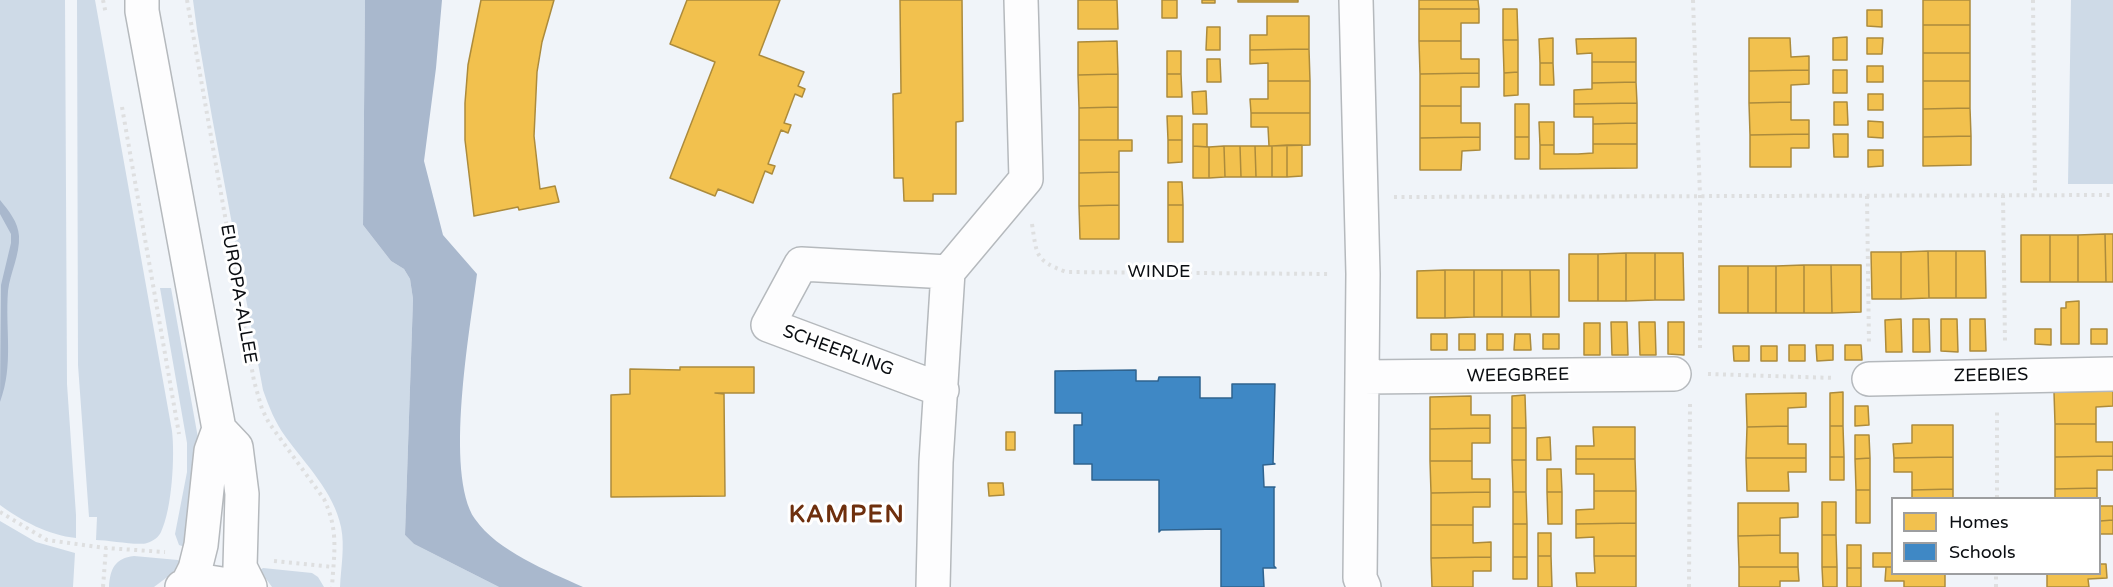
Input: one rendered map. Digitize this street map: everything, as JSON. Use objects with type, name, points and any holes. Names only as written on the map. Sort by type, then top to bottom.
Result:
[{"type":"street","points":[[142,0],[142,11],[219,429],[211,451],[201,545],[195,569],[184,586]]},
{"type":"street","points":[[933,587],[936,462],[948,272],[1026,179],[1021,0]]},
{"type":"street","points":[[1356,0],[1363,274],[1360,578],[1364,587]]},
{"type":"street","name":"SCHEERLING","points":[[942,390],[768,325],[801,264],[948,272]]},
{"type":"street","name":"WEEGBREE","points":[[1363,377],[1688,374]]},
{"type":"street","name":"ZEEBIES","points":[[1869,379],[2113,374]]},
{"type":"street","points":[[219,429],[236,447],[242,494],[240,567],[258,574]]},
{"type":"street","points":[[184,586],[209,582],[241,587]]},
{"type":"path","points":[[103,0],[107,23]]},
{"type":"path","name":"EUROPA-ALLEE","points":[[188,0],[254,381],[268,423],[324,499],[330,513],[334,524],[332,587]]},
{"type":"path","points":[[1689,587],[1688,374],[1700,196],[1693,0]]},
{"type":"path","points":[[2032,0],[2035,195]]},
{"type":"path","points":[[122,104],[180,439]]},
{"type":"path","name":"WINDE","points":[[1026,179],[1036,251],[1045,263],[1066,272],[1363,274]]},
{"type":"path","points":[[1996,497],[2001,376],[2003,195]]},
{"type":"path","points":[[1361,197],[2113,195]]},
{"type":"path","points":[[1688,374],[1869,379],[1867,196]]},
{"type":"path","points":[[0,512],[47,540],[106,548],[164,552],[166,545]]},
{"type":"path","points":[[103,587],[106,548]]},
{"type":"path","points":[[258,574],[333,567]]},
{"type":"shaded area","points":[[0,0],[65,0],[67,384],[76,538],[55,534],[36,526],[0,505]]},
{"type":"shaded area","points":[[77,0],[95,0],[172,431],[172,482],[165,522],[157,537],[143,544],[96,540],[97,517],[89,517],[78,365]]},
{"type":"shaded area","points":[[193,0],[365,0],[363,225],[391,261],[404,269],[410,279],[413,299],[405,535],[414,544],[499,587],[340,587],[343,542],[337,514],[325,490],[278,425],[263,390],[212,117]]},
{"type":"shaded area","points":[[2071,0],[2113,0],[2113,184],[2068,184]]},
{"type":"shaded area","points":[[160,288],[171,288],[200,449],[188,548],[179,545],[175,534],[187,472],[187,443]]},
{"type":"shaded area","points":[[0,521],[36,542],[75,553],[73,587],[0,587]]},
{"type":"shaded area","points":[[134,556],[178,560],[182,564],[154,587],[109,587],[115,565],[122,559]]},
{"type":"shaded area","points":[[263,568],[312,573],[318,577],[324,587],[272,587],[260,570]]},
{"type":"water","points":[[365,0],[442,0],[424,161],[443,235],[477,274],[465,364],[460,436],[461,469],[466,498],[475,519],[496,541],[524,559],[583,587],[499,587],[414,544],[405,535],[413,299],[410,279],[404,269],[391,261],[363,225]]},
{"type":"water","points":[[0,200],[15,221],[19,236],[8,291],[8,361],[0,402],[1,285],[11,234],[0,214]]},
{"type":"building: Homes","points":[[481,0],[554,0],[542,42],[537,72],[534,136],[540,189],[555,186],[559,202],[474,216],[465,140],[465,103],[468,65]]},
{"type":"building: Homes","points":[[687,0],[780,0],[759,55],[804,72],[798,86],[805,89],[802,97],[795,94],[784,123],[791,125],[788,133],[781,130],[768,164],[775,166],[772,174],[765,171],[753,203],[718,189],[715,196],[670,178],[715,62],[670,44]]},
{"type":"building: Homes","points":[[900,0],[962,0],[963,121],[956,122],[956,194],[933,194],[933,201],[904,201],[903,178],[894,178],[893,94],[901,93]]},
{"type":"building: Homes","points":[[1078,0],[1117,0],[1118,29],[1078,29]]},
{"type":"building: Homes","points":[[1162,0],[1177,0],[1177,18],[1162,18]]},
{"type":"building: Homes","points":[[1202,0],[1215,0],[1215,3],[1202,3]]},
{"type":"building: Homes","points":[[1238,0],[1298,0],[1298,2],[1238,2]]},
{"type":"building: Homes","points":[[1419,0],[1478,0],[1479,9],[1419,9]]},
{"type":"building: Homes","points":[[1923,0],[1970,0],[1970,25],[1923,25]]},
{"type":"building: Homes","points":[[1419,9],[1479,9],[1479,23],[1461,23],[1461,41],[1419,41]]},
{"type":"building: Homes","points":[[1503,9],[1517,9],[1518,40],[1503,40]]},
{"type":"building: Homes","points":[[1867,10],[1882,10],[1882,27],[1867,26]]},
{"type":"building: Homes","points":[[1267,16],[1309,16],[1309,49],[1250,50],[1250,35],[1267,35]]},
{"type":"building: Homes","points":[[1923,25],[1970,25],[1970,53],[1923,53]]},
{"type":"building: Homes","points":[[1207,27],[1220,27],[1220,50],[1206,50]]},
{"type":"building: Homes","points":[[1847,37],[1847,60],[1833,60],[1833,38]]},
{"type":"building: Homes","points":[[1553,38],[1553,63],[1540,63],[1539,39]]},
{"type":"building: Homes","points":[[1636,38],[1636,62],[1592,62],[1592,53],[1577,54],[1576,39]]},
{"type":"building: Homes","points":[[1749,38],[1790,38],[1791,57],[1809,56],[1809,70],[1749,71]]},
{"type":"building: Homes","points":[[1867,38],[1883,38],[1882,54],[1867,54]]},
{"type":"building: Homes","points":[[1503,40],[1518,40],[1518,72],[1504,73]]},
{"type":"building: Homes","points":[[1117,41],[1118,74],[1078,75],[1078,42]]},
{"type":"building: Homes","points":[[1419,41],[1461,41],[1461,59],[1479,59],[1479,73],[1420,74]]},
{"type":"building: Homes","points":[[1309,49],[1310,81],[1268,81],[1268,63],[1250,64],[1250,50]]},
{"type":"building: Homes","points":[[1167,51],[1181,51],[1181,74],[1167,74]]},
{"type":"building: Homes","points":[[1923,53],[1970,53],[1970,81],[1923,81]]},
{"type":"building: Homes","points":[[1207,59],[1220,59],[1221,82],[1207,82]]},
{"type":"building: Homes","points":[[1592,62],[1636,62],[1636,82],[1592,83]]},
{"type":"building: Homes","points":[[1540,63],[1553,63],[1554,85],[1540,85]]},
{"type":"building: Homes","points":[[1867,66],[1883,66],[1883,82],[1867,82]]},
{"type":"building: Homes","points":[[1809,70],[1809,84],[1791,85],[1791,102],[1749,103],[1749,71]]},
{"type":"building: Homes","points":[[1833,70],[1847,70],[1847,93],[1833,93]]},
{"type":"building: Homes","points":[[1518,72],[1518,95],[1504,96],[1504,73]]},
{"type":"building: Homes","points":[[1479,73],[1479,87],[1461,87],[1461,106],[1420,106],[1420,74]]},
{"type":"building: Homes","points":[[1118,74],[1118,107],[1079,108],[1078,75]]},
{"type":"building: Homes","points":[[1167,74],[1181,74],[1182,97],[1167,97]]},
{"type":"building: Homes","points":[[1268,81],[1310,81],[1310,113],[1251,113],[1250,99],[1268,99]]},
{"type":"building: Homes","points":[[1923,81],[1970,81],[1970,108],[1923,109]]},
{"type":"building: Homes","points":[[1636,82],[1637,103],[1574,104],[1574,90],[1592,89],[1592,83]]},
{"type":"building: Homes","points":[[1206,91],[1207,114],[1193,114],[1192,92]]},
{"type":"building: Homes","points":[[1868,94],[1883,94],[1883,110],[1868,110]]},
{"type":"building: Homes","points":[[1791,102],[1791,120],[1809,120],[1809,134],[1750,135],[1749,103]]},
{"type":"building: Homes","points":[[1834,102],[1847,102],[1848,125],[1834,125]]},
{"type":"building: Homes","points":[[1637,103],[1637,123],[1593,124],[1593,117],[1574,117],[1574,104]]},
{"type":"building: Homes","points":[[1515,104],[1529,104],[1529,137],[1515,137]]},
{"type":"building: Homes","points":[[1420,106],[1461,106],[1461,123],[1480,123],[1480,137],[1420,138]]},
{"type":"building: Homes","points":[[1118,107],[1118,140],[1079,140],[1079,108]]},
{"type":"building: Homes","points":[[1970,108],[1971,136],[1923,137],[1923,109]]},
{"type":"building: Homes","points":[[1251,113],[1310,113],[1310,145],[1269,146],[1268,127],[1251,127]]},
{"type":"building: Homes","points":[[1167,116],[1182,116],[1182,140],[1168,140]]},
{"type":"building: Homes","points":[[1868,121],[1883,122],[1883,138],[1868,137]]},
{"type":"building: Homes","points":[[1539,122],[1554,122],[1554,145],[1540,145]]},
{"type":"building: Homes","points":[[1637,123],[1637,144],[1593,144],[1593,124]]},
{"type":"building: Homes","points":[[1193,124],[1207,124],[1207,147],[1193,146]]},
{"type":"building: Homes","points":[[1809,134],[1809,148],[1791,148],[1791,167],[1750,167],[1750,135]]},
{"type":"building: Homes","points":[[1833,134],[1848,134],[1848,157],[1834,157]]},
{"type":"building: Homes","points":[[1971,136],[1971,165],[1923,166],[1923,137]]},
{"type":"building: Homes","points":[[1480,137],[1480,150],[1462,151],[1461,170],[1420,170],[1420,138]]},
{"type":"building: Homes","points":[[1515,137],[1529,137],[1529,159],[1515,159]]},
{"type":"building: Homes","points":[[1079,140],[1132,140],[1132,151],[1119,151],[1119,172],[1079,173]]},
{"type":"building: Homes","points":[[1168,140],[1182,140],[1182,162],[1168,163]]},
{"type":"building: Homes","points":[[1593,144],[1637,144],[1637,168],[1540,169],[1540,145],[1554,145],[1554,154],[1578,154],[1593,153]]},
{"type":"building: Homes","points":[[1287,145],[1287,177],[1272,177],[1272,146]]},
{"type":"building: Homes","points":[[1287,145],[1302,145],[1302,176],[1287,177]]},
{"type":"building: Homes","points":[[1193,146],[1209,147],[1209,178],[1193,178]]},
{"type":"building: Homes","points":[[1224,146],[1225,177],[1209,178],[1209,147]]},
{"type":"building: Homes","points":[[1224,146],[1240,146],[1241,177],[1225,177]]},
{"type":"building: Homes","points":[[1240,146],[1255,146],[1256,177],[1241,177]]},
{"type":"building: Homes","points":[[1255,146],[1272,146],[1272,177],[1256,177]]},
{"type":"building: Homes","points":[[1868,150],[1883,150],[1883,166],[1868,167]]},
{"type":"building: Homes","points":[[1119,172],[1119,205],[1079,206],[1079,173]]},
{"type":"building: Homes","points":[[1168,182],[1182,182],[1183,205],[1168,205]]},
{"type":"building: Homes","points":[[1119,205],[1119,239],[1080,239],[1079,206]]},
{"type":"building: Homes","points":[[1168,205],[1183,205],[1183,242],[1168,242]]},
{"type":"building: Homes","points":[[2105,234],[2113,234],[2113,282],[2106,282]]},
{"type":"building: Homes","points":[[2105,234],[2106,282],[2078,282],[2078,235]]},
{"type":"building: Homes","points":[[2021,235],[2050,235],[2050,282],[2021,282]]},
{"type":"building: Homes","points":[[2050,235],[2078,235],[2078,282],[2050,282]]},
{"type":"building: Homes","points":[[1928,251],[1956,251],[1956,298],[1929,298]]},
{"type":"building: Homes","points":[[1928,251],[1929,298],[1901,299],[1901,252]]},
{"type":"building: Homes","points":[[1956,251],[1985,251],[1986,298],[1956,298]]},
{"type":"building: Homes","points":[[1871,252],[1901,252],[1901,299],[1872,299]]},
{"type":"building: Homes","points":[[1626,253],[1626,301],[1598,301],[1598,254]]},
{"type":"building: Homes","points":[[1626,253],[1655,253],[1655,300],[1626,301]]},
{"type":"building: Homes","points":[[1655,253],[1683,253],[1684,300],[1655,300]]},
{"type":"building: Homes","points":[[1569,254],[1598,254],[1598,301],[1569,301]]},
{"type":"building: Homes","points":[[1804,265],[1804,313],[1776,313],[1776,266]]},
{"type":"building: Homes","points":[[1804,265],[1831,265],[1832,313],[1804,313]]},
{"type":"building: Homes","points":[[1831,265],[1861,265],[1861,312],[1832,313]]},
{"type":"building: Homes","points":[[1719,266],[1748,266],[1748,313],[1719,313]]},
{"type":"building: Homes","points":[[1748,266],[1776,266],[1776,313],[1748,313]]},
{"type":"building: Homes","points":[[1445,270],[1445,318],[1417,318],[1417,271]]},
{"type":"building: Homes","points":[[1445,270],[1474,270],[1474,317],[1445,318]]},
{"type":"building: Homes","points":[[1474,270],[1502,270],[1502,317],[1474,317]]},
{"type":"building: Homes","points":[[1502,270],[1530,270],[1531,317],[1502,317]]},
{"type":"building: Homes","points":[[1530,270],[1559,270],[1559,317],[1531,317]]},
{"type":"building: Homes","points":[[2079,301],[2079,344],[2061,344],[2061,308],[2066,308],[2066,302]]},
{"type":"building: Homes","points":[[1901,319],[1902,352],[1886,352],[1885,320]]},
{"type":"building: Homes","points":[[1913,319],[1929,319],[1930,352],[1913,352]]},
{"type":"building: Homes","points":[[1941,319],[1957,319],[1958,352],[1941,351]]},
{"type":"building: Homes","points":[[1970,319],[1985,319],[1986,351],[1970,351]]},
{"type":"building: Homes","points":[[1611,322],[1627,322],[1628,355],[1612,355]]},
{"type":"building: Homes","points":[[1639,322],[1655,322],[1656,355],[1640,355]]},
{"type":"building: Homes","points":[[1668,322],[1684,322],[1684,355],[1668,354]]},
{"type":"building: Homes","points":[[1584,323],[1600,323],[1600,355],[1584,355]]},
{"type":"building: Homes","points":[[2035,329],[2051,329],[2051,345],[2035,344]]},
{"type":"building: Homes","points":[[2091,329],[2107,329],[2107,344],[2091,344]]},
{"type":"building: Homes","points":[[1431,334],[1447,334],[1447,350],[1431,350]]},
{"type":"building: Homes","points":[[1459,334],[1475,334],[1475,350],[1459,350]]},
{"type":"building: Homes","points":[[1487,334],[1503,334],[1503,350],[1487,350]]},
{"type":"building: Homes","points":[[1515,334],[1530,334],[1531,350],[1514,350]]},
{"type":"building: Homes","points":[[1543,334],[1559,334],[1559,349],[1543,349]]},
{"type":"building: Homes","points":[[1789,345],[1805,345],[1805,361],[1789,361]]},
{"type":"building: Homes","points":[[1816,345],[1833,345],[1833,360],[1817,361]]},
{"type":"building: Homes","points":[[1845,345],[1861,345],[1862,360],[1845,360]]},
{"type":"building: Homes","points":[[1733,346],[1749,346],[1749,361],[1734,361]]},
{"type":"building: Homes","points":[[1761,346],[1777,346],[1777,361],[1761,361]]},
{"type":"building: Homes","points":[[680,367],[754,367],[754,393],[715,393],[724,394],[725,496],[611,497],[611,395],[630,394],[630,369],[680,370]]},
{"type":"building: Homes","points":[[2113,391],[2113,406],[2096,407],[2096,424],[2055,424],[2054,392]]},
{"type":"building: Homes","points":[[1843,392],[1843,426],[1830,426],[1830,393]]},
{"type":"building: Homes","points":[[1806,393],[1806,407],[1788,408],[1788,426],[1747,427],[1746,394]]},
{"type":"building: Homes","points":[[1525,395],[1526,428],[1512,428],[1512,396]]},
{"type":"building: Homes","points":[[1471,396],[1471,415],[1490,415],[1490,428],[1430,429],[1430,397]]},
{"type":"building: Homes","points":[[1855,406],[1868,406],[1869,425],[1855,426]]},
{"type":"building: Homes","points":[[2055,424],[2096,424],[2096,442],[2113,442],[2113,456],[2055,457]]},
{"type":"building: Homes","points":[[1912,425],[1953,425],[1953,457],[1894,458],[1893,444],[1912,443]]},
{"type":"building: Homes","points":[[1788,426],[1788,444],[1806,444],[1806,458],[1746,458],[1747,427]]},
{"type":"building: Homes","points":[[1830,426],[1843,426],[1844,457],[1830,457]]},
{"type":"building: Homes","points":[[1593,427],[1635,427],[1635,459],[1576,459],[1576,446],[1594,446]]},
{"type":"building: Homes","points":[[1490,428],[1490,443],[1472,443],[1472,461],[1430,461],[1430,429]]},
{"type":"building: Homes","points":[[1512,428],[1526,428],[1526,460],[1512,460]]},
{"type":"building: Homes","points":[[1006,432],[1015,432],[1015,450],[1006,450]]},
{"type":"building: Homes","points":[[1855,435],[1869,435],[1870,458],[1855,459]]},
{"type":"building: Homes","points":[[1550,437],[1551,460],[1537,460],[1537,438]]},
{"type":"building: Homes","points":[[2113,456],[2113,470],[2097,470],[2097,488],[2055,489],[2055,457]]},
{"type":"building: Homes","points":[[1830,457],[1844,457],[1844,480],[1830,480]]},
{"type":"building: Homes","points":[[1953,457],[1953,489],[1912,490],[1912,472],[1894,472],[1894,458]]},
{"type":"building: Homes","points":[[1746,458],[1806,458],[1806,472],[1788,472],[1789,491],[1747,491]]},
{"type":"building: Homes","points":[[1870,458],[1870,490],[1856,490],[1855,459]]},
{"type":"building: Homes","points":[[1576,459],[1635,459],[1636,491],[1594,491],[1594,474],[1576,474]]},
{"type":"building: Homes","points":[[1512,460],[1526,460],[1526,492],[1513,492]]},
{"type":"building: Homes","points":[[1430,461],[1472,461],[1472,479],[1490,479],[1490,492],[1431,493]]},
{"type":"building: Homes","points":[[1547,469],[1561,469],[1562,492],[1547,492]]},
{"type":"building: Homes","points":[[988,483],[1003,483],[1004,495],[989,496]]},
{"type":"building: Homes","points":[[2097,488],[2097,497],[2055,497],[2055,489]]},
{"type":"building: Homes","points":[[1953,489],[1953,497],[1912,497],[1912,490]]},
{"type":"building: Homes","points":[[1856,490],[1870,490],[1870,523],[1856,523]]},
{"type":"building: Homes","points":[[1594,491],[1636,491],[1636,523],[1576,524],[1576,510],[1594,509]]},
{"type":"building: Homes","points":[[1490,492],[1490,507],[1473,507],[1473,525],[1431,525],[1431,493]]},
{"type":"building: Homes","points":[[1513,492],[1526,492],[1527,524],[1513,524]]},
{"type":"building: Homes","points":[[1547,492],[1562,492],[1562,524],[1548,524]]},
{"type":"building: Homes","points":[[1822,502],[1836,502],[1836,535],[1822,535]]},
{"type":"building: Homes","points":[[1738,503],[1798,503],[1798,517],[1780,518],[1780,535],[1738,536]]},
{"type":"building: Homes","points":[[2101,506],[2113,506],[2113,520],[2101,521]]},
{"type":"building: Homes","points":[[2113,520],[2113,534],[2101,534],[2101,521]]},
{"type":"building: Homes","points":[[1636,523],[1636,556],[1594,556],[1594,537],[1576,538],[1576,524]]},
{"type":"building: Homes","points":[[1513,524],[1527,524],[1527,557],[1513,557]]},
{"type":"building: Homes","points":[[1431,525],[1473,525],[1473,543],[1491,542],[1491,557],[1431,558]]},
{"type":"building: Homes","points":[[1538,533],[1551,533],[1551,556],[1538,556]]},
{"type":"building: Homes","points":[[1780,535],[1780,553],[1798,553],[1798,567],[1739,567],[1738,536]]},
{"type":"building: Homes","points":[[1822,535],[1836,535],[1837,567],[1822,567]]},
{"type":"building: Homes","points":[[1847,545],[1861,545],[1861,568],[1847,568]]},
{"type":"building: Homes","points":[[1873,553],[1891,553],[1891,567],[1873,567]]},
{"type":"building: Homes","points":[[1538,556],[1551,556],[1552,587],[1538,587]]},
{"type":"building: Homes","points":[[1594,556],[1636,556],[1636,587],[1577,587],[1576,573],[1595,573]]},
{"type":"building: Homes","points":[[1491,557],[1491,571],[1473,571],[1473,587],[1432,587],[1431,558]]},
{"type":"building: Homes","points":[[1513,557],[1527,557],[1527,579],[1513,579]]},
{"type":"building: Homes","points":[[2101,564],[2106,564],[2107,578],[2088,579],[2089,587],[2047,587],[2047,575],[2101,575]]},
{"type":"building: Homes","points":[[1739,567],[1798,567],[1799,581],[1780,581],[1780,587],[1739,587]]},
{"type":"building: Homes","points":[[1822,567],[1837,567],[1837,587],[1823,587]]},
{"type":"building: Homes","points":[[1886,567],[1891,567],[1891,575],[1945,575],[1945,587],[1904,587],[1904,581],[1885,581]]},
{"type":"building: Homes","points":[[1847,568],[1861,568],[1861,587],[1847,587]]},
{"type":"building: Schools","points":[[1136,370],[1136,381],[1158,381],[1159,377],[1200,377],[1200,398],[1232,398],[1232,384],[1275,384],[1273,463],[1275,464],[1263,465],[1264,487],[1275,487],[1274,566],[1276,568],[1263,568],[1264,587],[1221,587],[1221,529],[1161,530],[1159,532],[1159,480],[1092,480],[1092,464],[1074,464],[1074,425],[1082,425],[1082,413],[1055,413],[1055,371]]},
{"type":"district","name":"KAMPEN","points":[[847,516]]}]
